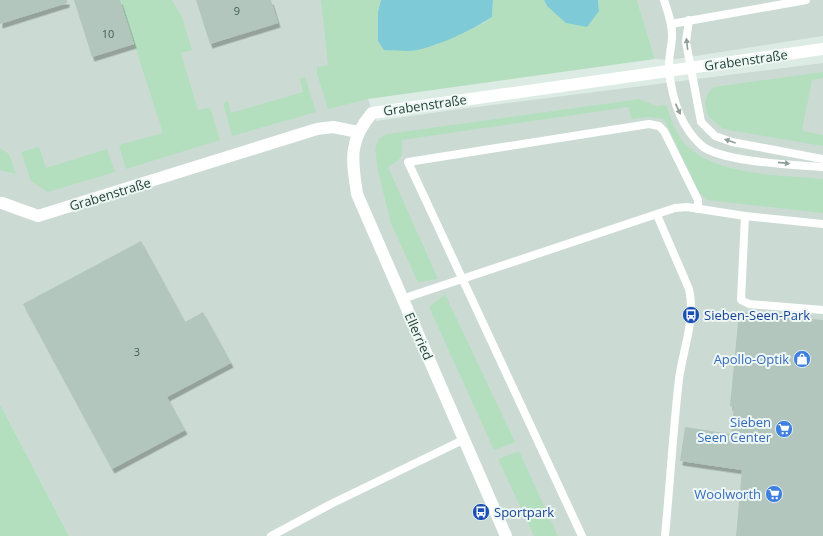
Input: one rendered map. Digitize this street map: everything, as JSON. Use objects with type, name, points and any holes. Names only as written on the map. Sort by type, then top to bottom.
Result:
[{"type":"street","name":"Grabenstraße","points":[[2,203],[38,216],[317,130],[333,127],[358,132],[372,113],[823,49]]},
{"type":"street","name":"Ellerried","points":[[358,132],[354,143],[352,158],[357,194],[506,536]]},
{"type":"lane","points":[[664,0],[671,24],[672,37],[668,60],[674,101],[686,126],[702,146],[716,153],[743,159],[823,167]]},
{"type":"lane","points":[[671,24],[806,0]]},
{"type":"lane","points":[[689,20],[686,42],[701,122],[714,136],[746,146],[823,159]]},
{"type":"lane","points":[[582,536],[408,162],[648,124],[658,126],[664,131],[698,200],[698,209]]},
{"type":"lane","points":[[402,299],[675,208],[687,207],[745,216],[823,224]]},
{"type":"lane","points":[[657,215],[689,289],[691,299],[691,315],[679,379],[665,536]]},
{"type":"lane","points":[[745,216],[741,300],[749,304],[823,310]]},
{"type":"lane","points":[[271,536],[331,504],[465,439]]},
{"type":"shaded area","points":[[0,0],[344,0],[368,99],[376,121],[823,63],[823,536],[69,536],[0,404]]},
{"type":"shaded area","points":[[637,0],[823,0],[823,36],[668,60],[655,59]]},
{"type":"green space","points":[[120,0],[172,0],[182,17],[192,50],[181,53],[198,110],[210,107],[220,140],[126,169],[119,145],[163,133]]},
{"type":"green space","points":[[321,0],[381,0],[378,11],[435,45],[483,23],[492,17],[493,0],[544,0],[547,6],[599,11],[598,0],[637,0],[655,59],[368,99],[328,109],[317,74],[317,67],[328,65]]},
{"type":"green space","points":[[823,72],[823,78],[812,80],[802,131],[823,135],[823,146],[723,129],[708,116],[705,103],[708,93],[714,87]]},
{"type":"green space","points":[[305,77],[316,112],[232,136],[223,103],[228,101],[231,113],[303,92],[300,79]]},
{"type":"green space","points":[[639,99],[656,106],[666,105],[674,126],[682,141],[699,155],[715,163],[732,168],[770,175],[823,179],[823,213],[707,200],[699,192],[664,119],[648,117],[631,119],[629,107],[402,140],[401,156],[397,161],[388,167],[438,279],[418,282],[391,224],[378,171],[375,148],[379,139],[387,134]]},
{"type":"green space","points":[[39,147],[46,168],[107,149],[115,172],[48,192],[31,181],[21,152]]},
{"type":"green space","points":[[0,148],[9,154],[16,174],[0,170]]},
{"type":"green space","points":[[445,294],[515,442],[494,450],[429,307]]},
{"type":"green space","points":[[0,404],[69,536],[0,536]]},
{"type":"green space","points":[[519,451],[558,536],[534,536],[498,459]]},
{"type":"water","points":[[381,0],[493,0],[492,17],[464,33],[429,47],[409,51],[384,50],[378,41],[378,11]]},
{"type":"water","points":[[544,0],[598,0],[599,11],[587,27],[566,23],[547,6]]},
{"type":"building","points":[[0,0],[67,0],[67,3],[0,24]]},
{"type":"building","points":[[74,0],[120,0],[134,44],[92,57]]},
{"type":"building","points":[[196,0],[271,0],[278,23],[210,44]]},
{"type":"building","points":[[141,241],[185,322],[203,312],[231,363],[167,397],[185,430],[112,469],[23,304]]},
{"type":"building","name":"Sieben Seen Center","points":[[739,312],[823,320],[823,536],[736,536],[742,470],[680,461],[685,427],[731,434],[734,407],[730,406]]},
{"type":"place","name":"Sieben-Seen-Park","points":[[691,315]]},
{"type":"place","name":"Apollo-Optik","points":[[802,359]]},
{"type":"place","name":"Sieben Seen Center","points":[[784,429]]},
{"type":"place","name":"Woolworth","points":[[774,494]]},
{"type":"place","name":"Sportpark","points":[[481,512]]}]
